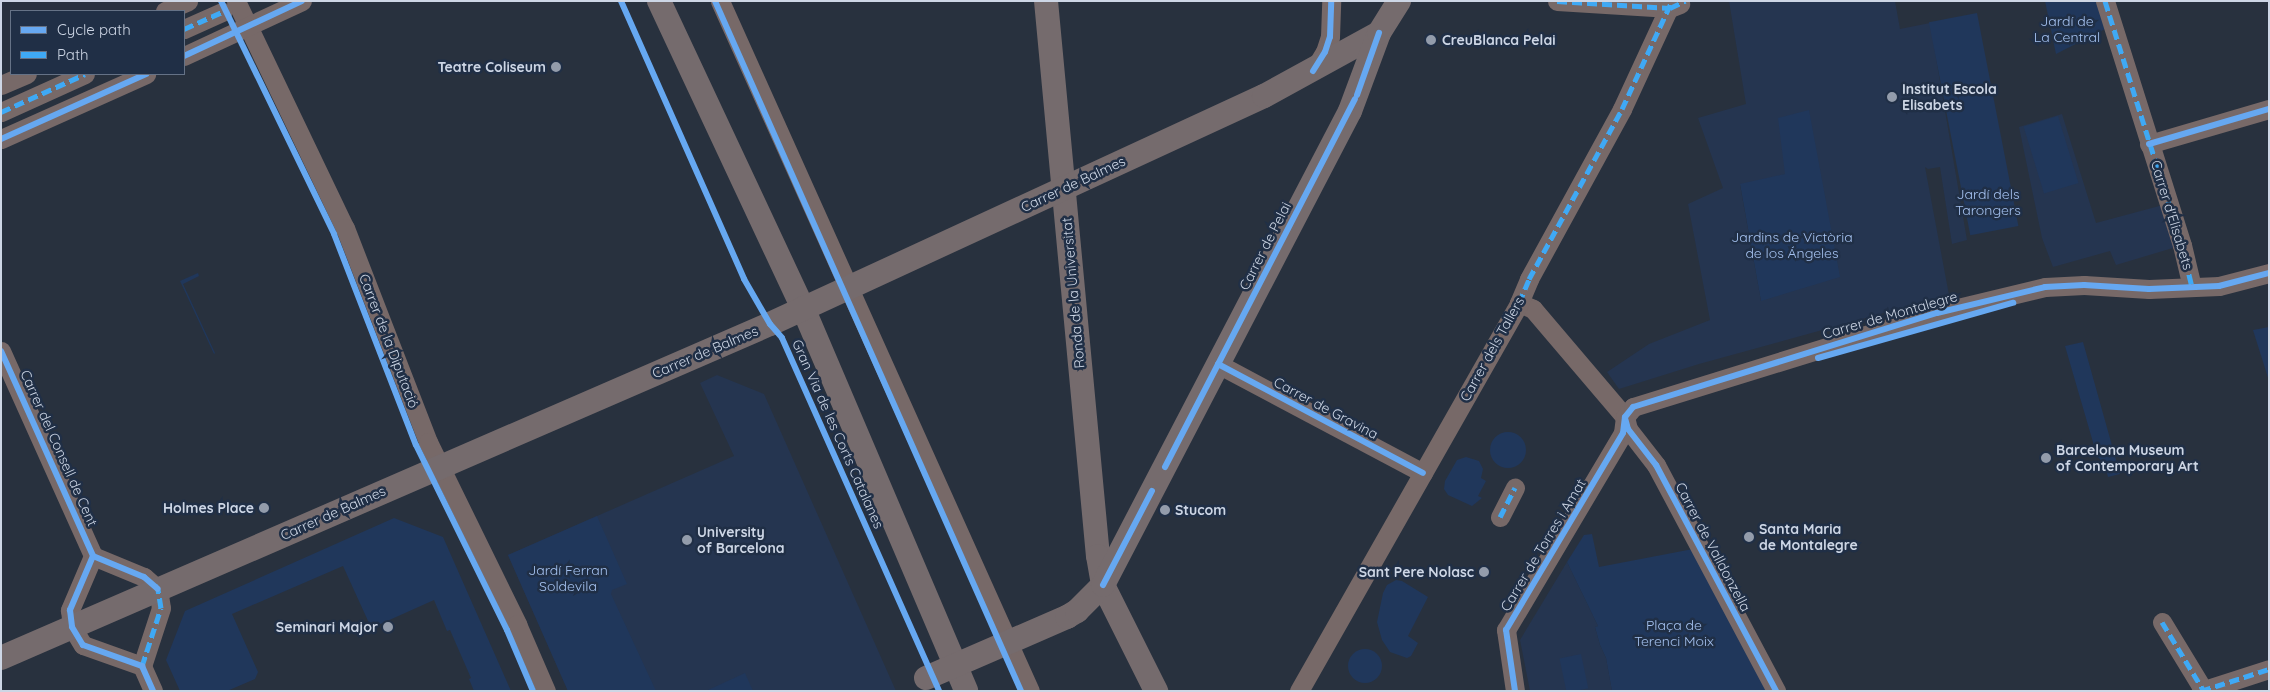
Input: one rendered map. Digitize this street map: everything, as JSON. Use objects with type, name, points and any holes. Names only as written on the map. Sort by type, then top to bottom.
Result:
[{"type":"main road","name":"Gran Via de les Corts Catalanes","points":[[659,1],[803,308],[966,691]]},
{"type":"main road","name":"Ronda de la Universitat","points":[[1046,1],[1091,491],[1103,585],[1156,691]]},
{"type":"main road","name":"Carrer de Pelai","points":[[926,678],[1008,644],[1072,614],[1103,585],[1355,99],[1379,33],[1399,1]]},
{"type":"main road","name":"Carrer de Balmes","points":[[1,658],[72,627],[160,599],[440,466],[803,308],[1229,112],[1313,71],[1379,33]]},
{"type":"street","points":[[167,10],[188,1]]},
{"type":"street","points":[[185,56],[302,1]]},
{"type":"street","points":[[720,1],[1030,691]]},
{"type":"street","points":[[1313,71],[1325,52],[1330,37],[1331,1]]},
{"type":"street","points":[[1557,1],[1676,4]]},
{"type":"street","name":"Carrer d'Elisabets","points":[[2105,1],[2182,245],[2192,287]]},
{"type":"street","name":"Carrer dels Tallers","points":[[1299,691],[1519,303],[1528,279],[1622,109],[1676,4]]},
{"type":"street","points":[[185,28],[229,6]]},
{"type":"street","name":"Carrer de la Diputació","points":[[229,6],[247,27],[345,228],[384,333],[440,466],[517,624],[546,691]]},
{"type":"street","points":[[1,85],[25,75]]},
{"type":"street","points":[[1,112],[83,75]]},
{"type":"street","points":[[1,139],[144,75]]},
{"type":"street","points":[[2149,144],[2269,109]]},
{"type":"street","name":"Carrer de Montalegre","points":[[1624,418],[1633,407],[1937,313],[2045,287],[2219,286],[2269,273]]},
{"type":"street","name":"Carrer de Valldonzella","points":[[1519,303],[1533,309],[1624,418],[1628,429],[1656,465],[1776,691]]},
{"type":"street","name":"Carrer del Consell de Cent","points":[[1,351],[90,564]]},
{"type":"street","name":"Carrer de Gravina","points":[[1218,364],[1423,473]]},
{"type":"street","name":"Carrer de Torres i Amat","points":[[1515,691],[1506,630],[1624,433],[1624,418]]},
{"type":"street","points":[[1500,517],[1515,488]]},
{"type":"street","points":[[142,666],[83,645],[72,627],[70,610],[90,564],[151,580],[160,599],[142,666],[153,691]]},
{"type":"street","points":[[2162,622],[2203,691],[2269,669]]},
{"type":"shaded area","points":[[1729,1],[1895,1],[1900,29],[1930,23],[1967,240],[1952,244],[1940,167],[1928,169],[1925,167],[1949,295],[1699,364],[1619,389],[1607,372],[1649,344],[1710,320],[1688,204],[1723,188],[1698,118],[1746,104]],"holes":[[[1786,174],[1761,301],[1740,185]]]},
{"type":"shaded area","points":[[2062,114],[2096,223],[2163,205],[2176,247],[2116,265],[2110,251],[2053,267],[2042,238],[2019,127]]},
{"type":"shaded area","name":"University of Barcelona","points":[[717,375],[764,394],[896,691],[568,691],[508,555],[734,456],[700,383]]},
{"type":"shaded area","points":[[1567,562],[1598,626],[1595,627],[1606,658],[1612,691],[1530,691],[1520,640]]},
{"type":"green space","name":"Jardí de La Central","points":[[2045,1],[2096,1],[2105,29],[2056,54]]},
{"type":"green space","name":"Jardí dels Tarongers","points":[[1977,13],[2018,226],[1970,235],[1929,22]]},
{"type":"green space","name":"Jardins de Victòria de los Ángeles","points":[[1809,110],[1840,277],[1761,301],[1740,184],[1785,174],[1778,118]]},
{"type":"green space","points":[[2058,116],[2078,183],[2044,193],[2024,127]]},
{"type":"green space","points":[[198,273],[199,276],[183,284],[214,354],[180,281]]},
{"type":"green space","points":[[2269,327],[2269,381],[2253,330]]},
{"type":"green space","points":[[2083,342],[2120,474],[2108,477],[2105,465],[2097,456],[2065,346]]},
{"type":"green space","points":[[1508,432],[1515,433],[1521,437],[1525,443],[1525,457],[1521,463],[1515,467],[1508,468],[1501,467],[1495,463],[1491,457],[1490,450],[1491,443],[1495,437],[1501,433]]},
{"type":"green space","points":[[1466,457],[1479,461],[1483,469],[1481,478],[1486,481],[1478,496],[1482,498],[1472,506],[1448,495],[1444,489],[1445,481],[1457,460]]},
{"type":"green space","name":"Jardí Ferran Soldevila","points":[[597,516],[627,584],[612,590],[611,594],[656,691],[568,691],[508,555]]},
{"type":"green space","points":[[394,518],[443,537],[511,691],[474,691],[469,679],[471,678],[450,630],[447,631],[434,600],[376,626],[369,623],[343,566],[232,614],[258,672],[255,679],[227,691],[180,691],[166,660],[185,611]]},
{"type":"green space","name":"Plaça de Terenci Moix","points":[[1592,534],[1599,567],[1693,549],[1771,691],[1612,691],[1606,658],[1595,627],[1598,626],[1567,562],[1584,535]]},
{"type":"green space","points":[[1396,580],[1402,581],[1428,597],[1408,636],[1418,643],[1411,656],[1407,658],[1390,652],[1382,640],[1377,622],[1383,593],[1387,585]]},
{"type":"green space","points":[[1365,649],[1372,650],[1377,654],[1381,659],[1381,673],[1377,678],[1372,682],[1365,683],[1358,682],[1353,678],[1349,673],[1348,666],[1349,659],[1353,654],[1358,650]]},
{"type":"green space","points":[[1581,654],[1588,688],[1566,691],[1559,659]]},
{"type":"green space","points":[[745,673],[753,691],[706,691]]},
{"type":"marked path","points":[[1557,1],[1670,8],[1685,1]]},
{"type":"marked path","points":[[1519,303],[1529,279],[1622,109],[1672,1]]},
{"type":"marked path","points":[[2105,1],[2182,245],[2192,287]]},
{"type":"marked path","points":[[185,29],[222,12]]},
{"type":"marked path","points":[[1,112],[83,75]]},
{"type":"marked path","points":[[1500,517],[1515,488]]},
{"type":"marked path","points":[[144,670],[142,666],[161,608],[158,589],[155,585]]},
{"type":"marked path","points":[[2162,622],[2204,691]]},
{"type":"marked path","points":[[2201,691],[2269,669]]},
{"type":"cycle path","points":[[221,1],[334,234],[416,445],[507,630],[533,691]]},
{"type":"cycle path","points":[[185,56],[302,1]]},
{"type":"cycle path","points":[[621,1],[744,279],[770,324],[782,338],[939,691]]},
{"type":"cycle path","points":[[715,1],[1021,691]]},
{"type":"cycle path","points":[[1313,71],[1325,52],[1330,37],[1331,1]]},
{"type":"cycle path","points":[[1357,95],[1379,33]]},
{"type":"cycle path","points":[[1,139],[144,75]]},
{"type":"cycle path","points":[[1165,467],[1355,99]]},
{"type":"cycle path","points":[[2149,144],[2269,109]]},
{"type":"cycle path","points":[[1515,691],[1506,630],[1623,433],[1625,417],[1633,407],[1937,313],[2045,287],[2084,285],[2149,289],[2219,286],[2269,273]]},
{"type":"cycle path","points":[[1818,358],[2013,303]]},
{"type":"cycle path","points":[[1,351],[93,556],[144,577],[158,589]]},
{"type":"cycle path","points":[[1218,364],[1423,473]]},
{"type":"cycle path","points":[[1625,418],[1628,429],[1656,465],[1776,691]]},
{"type":"cycle path","points":[[1103,585],[1152,491]]},
{"type":"cycle path","points":[[93,556],[70,610],[72,627],[83,645],[142,666],[153,691]]},
{"type":"place","name":"CreuBlanca Pelai","points":[[1431,40]]},
{"type":"place","name":"Teatre Coliseum","points":[[556,67]]},
{"type":"place","name":"Institut Escola Elisabets","points":[[1892,97]]},
{"type":"place","name":"Barcelona Museum of Contemporary Art","points":[[2046,458]]},
{"type":"place","name":"Holmes Place","points":[[264,508]]},
{"type":"place","name":"Stucom","points":[[1165,510]]},
{"type":"place","name":"Santa Maria de Montalegre","points":[[1749,537]]},
{"type":"place","name":"University of Barcelona","points":[[687,540]]},
{"type":"place","name":"Sant Pere Nolasc","points":[[1484,572]]},
{"type":"place","name":"Seminari Major","points":[[388,627]]}]
